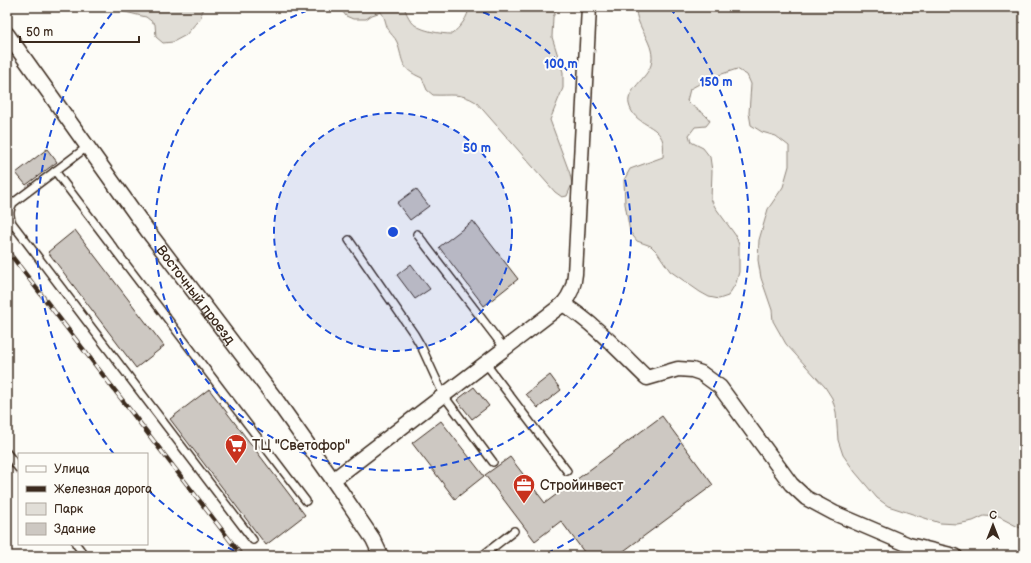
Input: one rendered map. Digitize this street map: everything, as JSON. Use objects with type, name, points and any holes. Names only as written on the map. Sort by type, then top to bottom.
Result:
[{"type":"street","points":[[333,480],[563,304],[570,295],[574,286],[575,274],[589,7]]},
{"type":"street","name":"Восточный проезд","points":[[7,34],[147,230],[276,401],[333,480],[373,539],[381,556]]},
{"type":"street","points":[[563,304],[580,315],[594,327],[647,378],[678,369],[692,370],[701,373],[720,387],[791,484],[806,498],[834,513],[909,545],[955,556]]},
{"type":"lane","points":[[87,147],[13,203],[10,209],[9,217],[12,223],[253,540]]},
{"type":"lane","points":[[56,171],[306,501]]},
{"type":"lane","points":[[417,234],[505,349]]},
{"type":"lane","points":[[349,240],[422,346],[444,396],[493,462]]},
{"type":"lane","points":[[486,364],[567,471]]},
{"type":"lane","points":[[7,453],[18,468]]},
{"type":"lane","points":[[482,556],[514,531]]},
{"type":"lane","points":[[77,545],[85,556]]},
{"type":"green space","points":[[117,7],[203,7],[201,17],[186,35],[173,42],[163,43],[156,37],[155,24],[146,17],[121,11]]},
{"type":"green space","points":[[339,7],[404,7],[411,21],[424,30],[436,33],[452,34],[463,22],[469,7],[558,7],[553,17],[552,37],[563,72],[563,88],[550,120],[570,174],[572,184],[567,196],[562,197],[555,192],[476,102],[465,97],[455,95],[433,95],[427,90],[422,78],[409,71],[404,64],[397,42],[389,31],[381,12],[366,19],[353,19],[346,16]]},
{"type":"green space","points":[[636,7],[1024,7],[1024,530],[999,517],[984,516],[973,521],[957,524],[940,523],[888,506],[877,498],[843,455],[838,440],[836,412],[832,398],[825,387],[786,344],[773,321],[772,310],[761,278],[758,260],[759,240],[768,209],[783,187],[789,166],[789,146],[776,136],[762,132],[751,125],[749,113],[751,84],[747,75],[737,69],[710,78],[690,89],[687,101],[705,115],[710,121],[706,126],[695,127],[689,135],[691,142],[703,148],[710,157],[712,171],[711,199],[736,236],[739,245],[739,272],[736,283],[728,296],[719,299],[709,297],[700,292],[670,271],[651,246],[637,241],[630,232],[625,204],[624,180],[630,169],[663,157],[663,142],[660,136],[651,127],[636,117],[629,104],[631,94],[649,70],[652,57],[649,43],[639,22]]},
{"type":"building","points":[[47,149],[57,162],[26,185],[16,173]]},
{"type":"building","points":[[416,189],[429,206],[410,220],[397,203]]},
{"type":"building","points":[[473,221],[518,279],[484,306],[439,247]]},
{"type":"building","points":[[75,230],[164,346],[136,368],[48,252]]},
{"type":"building","points":[[411,264],[430,289],[415,299],[397,275]]},
{"type":"building","points":[[550,375],[561,390],[538,408],[526,394]]},
{"type":"building","points":[[474,387],[489,406],[472,419],[457,400]]},
{"type":"building","name":"ТЦ \"Светофор\"","points":[[209,389],[305,515],[266,545],[170,419]]},
{"type":"building","points":[[662,416],[713,485],[617,556],[587,556],[561,521],[535,541],[485,475],[510,457],[545,503]]},
{"type":"building","points":[[441,421],[484,476],[455,499],[412,443]]},
{"type":"railway","points":[[7,250],[242,556]]},
{"type":"place","name":"ТЦ \"Светофор\"","points":[[236,464]]},
{"type":"place","name":"Стройинвест","points":[[524,504]]}]
